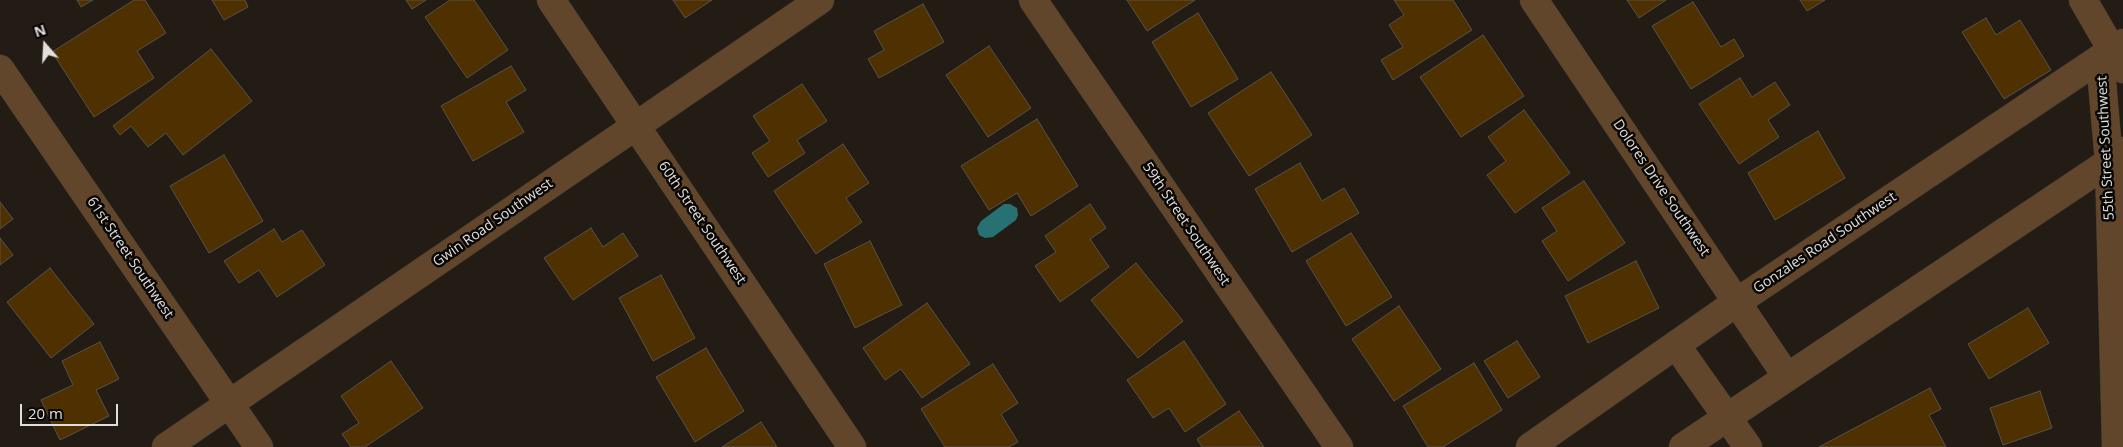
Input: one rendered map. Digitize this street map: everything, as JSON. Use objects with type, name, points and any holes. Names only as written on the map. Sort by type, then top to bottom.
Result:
[{"type":"street","name":"60th Street Southwest","points":[[551,0],[637,125],[852,447]]},
{"type":"street","name":"Gwin Road Southwest","points":[[166,447],[820,0]]},
{"type":"street","name":"59th Street Southwest","points":[[1033,0],[1339,447]]},
{"type":"street","name":"Dolores Drive Southwest","points":[[1534,0],[1787,377]]},
{"type":"street","points":[[2083,0],[2114,55]]},
{"type":"street","name":"Gonzales Road Southwest","points":[[1530,447],[1737,302],[2114,55]]},
{"type":"street","name":"55th Street Southwest","points":[[2114,55],[2116,447]]},
{"type":"street","name":"61st Street Southwest","points":[[0,69],[259,447]]},
{"type":"street","points":[[1683,447],[2116,156]]},
{"type":"street","points":[[1676,345],[1748,447]]},
{"type":"water","points":[[1004,204],[1010,204],[1017,208],[1018,215],[1016,220],[993,237],[985,238],[979,235],[977,228],[981,221]]},
{"type":"building","points":[[77,0],[93,0],[81,7]]},
{"type":"building","points":[[134,0],[145,0],[166,33],[137,51],[154,78],[94,117],[52,52]]},
{"type":"building","points":[[212,0],[245,0],[248,7],[224,20]]},
{"type":"building","points":[[406,0],[426,0],[412,9]]},
{"type":"building","points":[[450,0],[474,0],[508,50],[467,78],[425,17]]},
{"type":"building","points":[[673,0],[712,0],[685,18]]},
{"type":"building","points":[[1127,0],[1195,0],[1147,31]]},
{"type":"building","points":[[1394,0],[1453,0],[1472,30],[1393,80],[1381,60],[1403,47],[1389,25],[1404,15]]},
{"type":"building","points":[[1627,0],[1666,0],[1639,18]]},
{"type":"building","points":[[1800,0],[1825,0],[1807,11]]},
{"type":"building","points":[[1693,2],[1721,47],[1734,39],[1744,56],[1691,89],[1652,26]]},
{"type":"building","points":[[923,4],[944,42],[879,78],[868,59],[884,50],[874,31]]},
{"type":"building","points":[[1198,13],[1238,79],[1191,107],[1152,42]]},
{"type":"building","points":[[1986,18],[1996,35],[2020,20],[2051,70],[2004,99],[1962,32]]},
{"type":"building","points":[[1483,35],[1524,96],[1461,137],[1420,77]]},
{"type":"building","points":[[989,46],[1031,108],[988,137],[946,75]]},
{"type":"building","points":[[211,49],[252,101],[183,155],[166,133],[148,147],[131,126],[120,135],[113,126]]},
{"type":"building","points":[[511,66],[526,90],[506,102],[524,132],[473,161],[441,106]]},
{"type":"building","points":[[1271,72],[1312,135],[1249,176],[1208,113]]},
{"type":"building","points":[[1740,78],[1752,97],[1775,82],[1790,105],[1768,120],[1779,137],[1739,164],[1699,104]]},
{"type":"building","points":[[802,84],[827,121],[797,140],[805,153],[768,177],[752,153],[770,141],[753,116]]},
{"type":"building","points":[[1524,110],[1570,173],[1515,213],[1487,175],[1506,161],[1488,137]]},
{"type":"building","points":[[1037,119],[1078,186],[1031,216],[1017,193],[989,210],[961,166]]},
{"type":"building","points":[[1818,131],[1845,178],[1775,220],[1748,173]]},
{"type":"building","points":[[843,144],[869,183],[846,198],[862,222],[816,254],[774,191]]},
{"type":"building","points":[[224,155],[263,221],[209,253],[170,186]]},
{"type":"building","points":[[1300,163],[1322,201],[1344,188],[1359,213],[1292,252],[1255,189]]},
{"type":"building","points":[[1584,181],[1625,243],[1568,281],[1542,241],[1557,231],[1542,208]]},
{"type":"building","points":[[0,202],[13,219],[0,229]]},
{"type":"building","points":[[1090,204],[1106,228],[1090,239],[1109,267],[1060,302],[1035,266],[1056,252],[1045,236]]},
{"type":"building","points":[[591,228],[603,247],[623,233],[638,256],[573,300],[544,258]]},
{"type":"building","points":[[274,229],[282,242],[302,230],[325,265],[277,297],[259,270],[239,283],[224,261]]},
{"type":"building","points":[[1351,233],[1392,297],[1346,326],[1306,261]]},
{"type":"building","points":[[0,238],[13,255],[0,265]]},
{"type":"building","points":[[870,241],[902,305],[855,328],[824,264]]},
{"type":"building","points":[[1636,261],[1659,308],[1588,343],[1565,296]]},
{"type":"building","points":[[1136,263],[1183,321],[1138,358],[1091,300]]},
{"type":"building","points":[[50,268],[94,324],[51,358],[7,302]]},
{"type":"building","points":[[661,275],[695,338],[653,361],[619,298]]},
{"type":"building","points":[[927,303],[970,364],[922,398],[901,369],[885,380],[863,348]]},
{"type":"building","points":[[1399,306],[1441,369],[1394,401],[1352,339]]},
{"type":"building","points":[[2028,308],[2049,343],[1989,379],[1968,344]]},
{"type":"building","points":[[1184,341],[1226,404],[1185,432],[1169,408],[1153,418],[1127,380]]},
{"type":"building","points":[[1517,341],[1540,377],[1508,398],[1484,361]]},
{"type":"building","points":[[100,342],[119,379],[96,390],[109,416],[60,440],[41,400],[73,385],[62,361]]},
{"type":"building","points":[[706,348],[744,411],[695,442],[656,377]]},
{"type":"building","points":[[391,361],[423,408],[365,447],[351,447],[342,434],[359,423],[341,396]]},
{"type":"building","points":[[1474,363],[1502,410],[1443,447],[1428,447],[1403,406]]},
{"type":"building","points":[[993,364],[1018,403],[1001,414],[1018,442],[1009,447],[945,447],[921,409]]},
{"type":"building","points":[[1930,388],[1941,409],[1929,415],[1946,447],[1819,447]]},
{"type":"building","points":[[2040,391],[2052,428],[2003,445],[1990,408]]},
{"type":"building","points":[[1239,411],[1264,447],[1202,447],[1197,439]]},
{"type":"building","points":[[761,422],[777,447],[722,447]]}]
